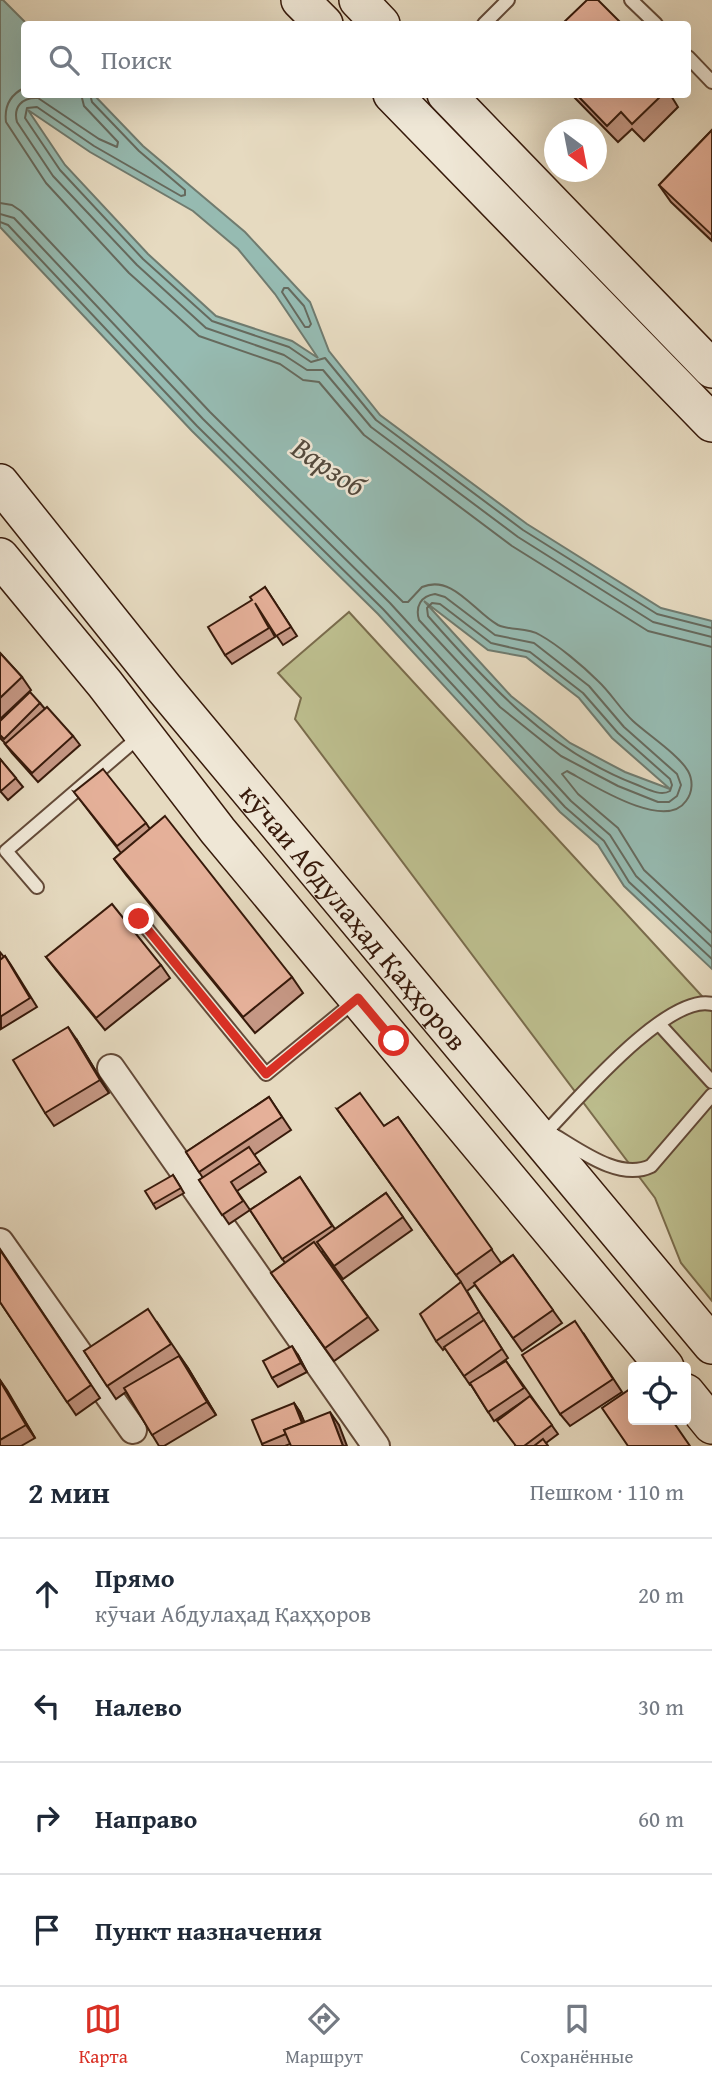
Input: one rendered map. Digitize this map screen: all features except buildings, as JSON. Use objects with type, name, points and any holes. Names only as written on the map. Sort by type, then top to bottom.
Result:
[{"type":"main road","points":[[300,0],[321,21]]},
{"type":"main road","points":[[358,0],[378,21]]},
{"type":"main road","points":[[396,98],[712,423]]},
{"type":"main road","points":[[450,98],[712,369]]},
{"type":"main road","name":"кӯчаи Абдулаҳад Қаҳҳоров","points":[[0,483],[164,688],[712,1345]]},
{"type":"main road","name":"кӯчаи Абдулаҳад Қаҳҳоров","points":[[4,566],[105,684],[218,831],[661,1362]]},
{"type":"main road","points":[[691,1399],[712,1425]]},
{"type":"street","points":[[111,1068],[376,1446]]},
{"type":"street","points":[[0,1242],[133,1430]]},
{"type":"lane","points":[[487,21],[508,0]]},
{"type":"lane","points":[[632,0],[653,21]]},
{"type":"lane","points":[[691,60],[712,82]]},
{"type":"lane","points":[[37,887],[6,851],[143,733]]},
{"type":"lane","points":[[139,919],[266,1074],[358,998]]},
{"type":"lane","points":[[712,1004],[699,1003],[684,1008],[659,1024],[612,1063],[547,1131],[605,1163],[626,1171],[642,1171],[651,1166],[712,1096]]},
{"type":"lane","points":[[659,1024],[712,1082]]},
{"type":"green space","points":[[349,612],[712,1007],[712,1301],[681,1263],[655,1198],[295,719],[301,698],[278,673]]},
{"type":"water","name":"Варзоб","points":[[0,0],[24,21],[21,21],[21,98],[97,98],[143,146],[245,232],[310,302],[329,351],[380,415],[527,524],[661,608],[712,621],[712,969],[624,886],[598,845],[560,812],[378,614],[192,431],[0,227]],"holes":[[[28,110],[90,152],[193,211],[238,249],[275,294],[318,358],[292,341],[216,316],[148,254],[65,165]],[[424,601],[488,650],[526,657],[579,698],[612,738],[670,789],[625,772],[570,743],[511,696]]]},
{"type":"route","points":[[139,919],[266,1074],[358,998],[394,1041]]}]
